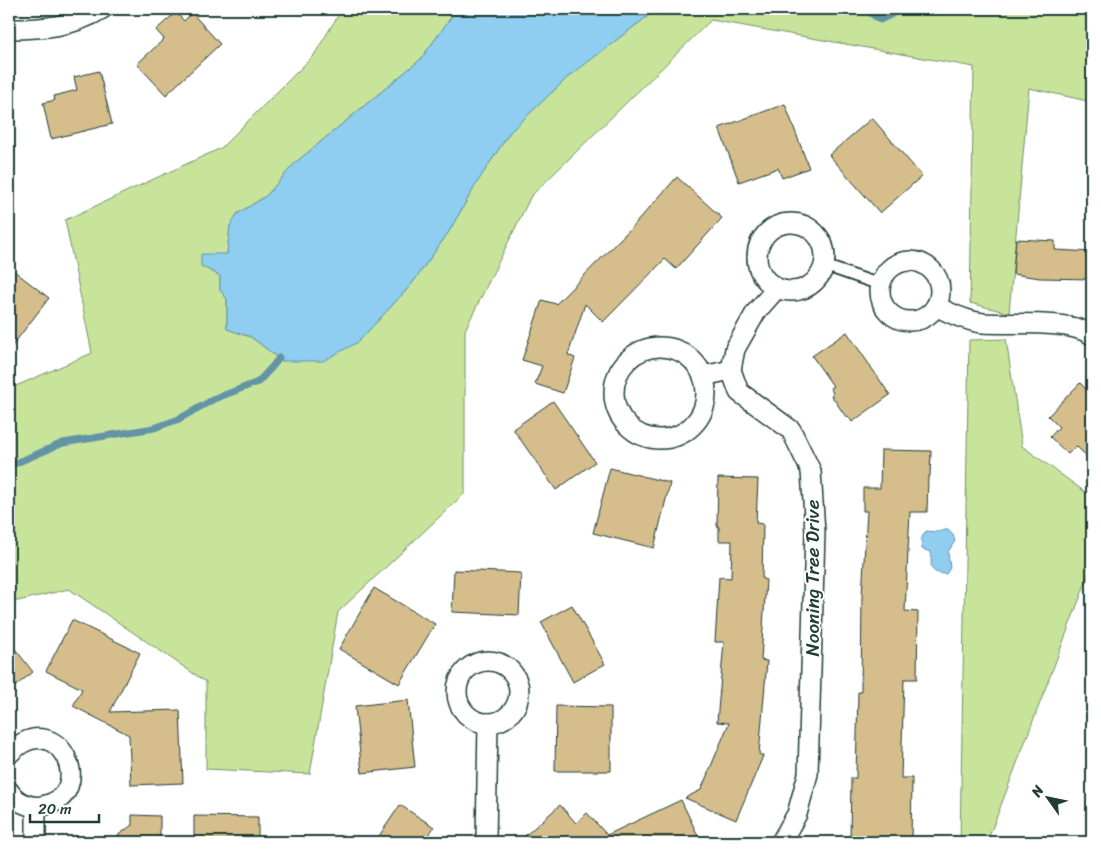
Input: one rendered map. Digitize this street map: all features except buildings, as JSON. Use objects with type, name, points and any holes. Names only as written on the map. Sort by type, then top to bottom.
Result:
[{"type":"street","points":[[9,29],[47,29],[88,18],[102,9]]},
{"type":"street","points":[[793,222],[804,225],[813,230],[820,239],[824,249],[823,266],[816,280],[808,286],[798,290],[787,291],[777,288],[768,283],[761,274],[757,260],[759,244],[764,235],[772,228],[793,222]]},
{"type":"street","points":[[914,261],[923,264],[937,278],[940,287],[939,297],[936,306],[921,319],[901,320],[892,316],[880,299],[881,284],[888,271],[895,265],[914,261]]},
{"type":"street","points":[[704,376],[732,370],[735,349],[756,312],[777,288]]},
{"type":"street","points":[[936,306],[956,316],[981,322],[1058,326],[1086,331],[1092,335]]},
{"type":"street","points":[[656,346],[670,347],[684,353],[696,362],[704,376],[705,405],[698,419],[688,430],[675,437],[661,439],[646,437],[632,430],[622,419],[616,408],[615,383],[620,369],[629,358],[642,350],[656,346]]},
{"type":"street","name":"Nooning Tree Drive","points":[[732,370],[739,392],[791,430],[802,449],[811,471],[815,532],[808,774],[797,814],[781,842]]},
{"type":"street","points":[[486,842],[488,723]]},
{"type":"street","points":[[9,754],[18,744],[38,738],[50,741],[58,746],[66,754],[70,765],[70,777],[67,788],[58,799],[48,805],[36,807],[25,805],[13,797],[9,791]]},
{"type":"street","points":[[36,807],[36,842]]},
{"type":"lane","points":[[823,266],[881,284]]},
{"type":"green space","points":[[342,9],[457,9],[421,59],[295,163],[266,196],[237,214],[230,226],[227,254],[201,266],[220,275],[220,290],[227,299],[227,329],[251,337],[282,361],[358,342],[411,285],[448,233],[478,181],[510,132],[567,78],[657,9],[1092,9],[1092,102],[1029,88],[1009,313],[970,303],[974,67],[711,20],[531,196],[465,330],[465,493],[338,612],[310,774],[206,769],[206,682],[69,589],[9,603],[9,389],[92,353],[65,220],[221,148],[314,55]]},
{"type":"green space","points":[[1006,339],[1022,446],[1092,497],[1092,566],[987,842],[960,842],[969,340]]},
{"type":"water","points":[[457,9],[657,9],[567,78],[510,132],[478,181],[448,233],[411,285],[358,342],[323,361],[282,361],[251,337],[227,329],[227,299],[220,290],[220,276],[201,266],[201,254],[227,254],[230,226],[237,214],[266,196],[295,163],[421,59]]},
{"type":"water","points":[[948,530],[953,535],[955,541],[948,552],[950,568],[946,574],[933,570],[931,552],[922,549],[921,539],[926,531],[938,532]]},
{"type":"waterway","points":[[865,9],[880,20],[892,14],[894,9]]},
{"type":"waterway","points":[[9,466],[63,443],[154,428],[179,419],[214,399],[258,382],[279,358]]}]
